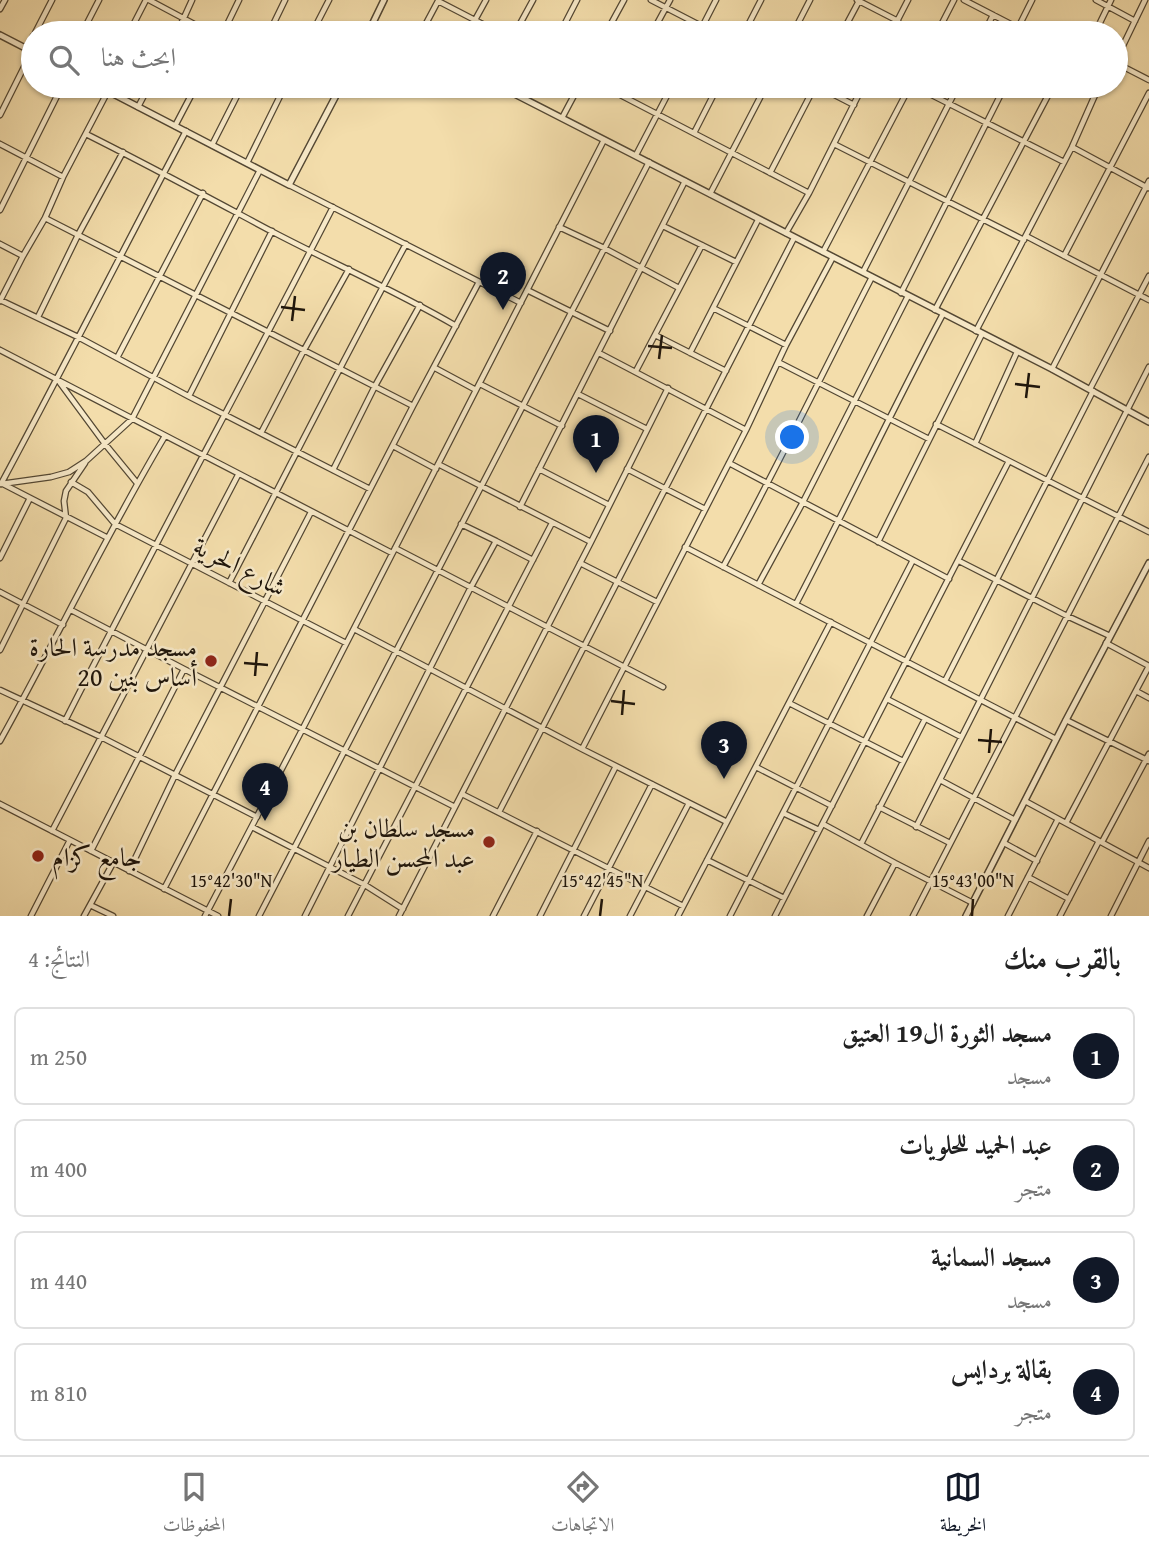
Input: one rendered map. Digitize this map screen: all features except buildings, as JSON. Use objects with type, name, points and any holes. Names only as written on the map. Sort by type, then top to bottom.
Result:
[{"type":"street","points":[[0,9],[5,0]]},
{"type":"street","points":[[41,21],[52,0]]},
{"type":"street","points":[[88,21],[99,0]]},
{"type":"street","points":[[136,21],[148,0],[188,21]]},
{"type":"street","points":[[184,19],[192,0]]},
{"type":"street","points":[[229,21],[239,0]]},
{"type":"street","points":[[275,21],[285,0]]},
{"type":"street","points":[[318,21],[329,0]]},
{"type":"street","points":[[374,21],[384,0]]},
{"type":"street","points":[[428,21],[439,0],[475,20],[486,0]]},
{"type":"street","points":[[522,21],[533,0]]},
{"type":"street","points":[[567,21],[578,0]]},
{"type":"street","points":[[613,21],[624,0]]},
{"type":"street","points":[[651,0],[691,21]]},
{"type":"street","points":[[659,21],[670,0]]},
{"type":"street","points":[[705,21],[716,0]]},
{"type":"street","points":[[750,21],[761,0]]},
{"type":"street","points":[[799,21],[810,0]]},
{"type":"street","points":[[848,21],[858,0],[898,21],[908,0]]},
{"type":"street","points":[[943,21],[954,0]]},
{"type":"street","points":[[964,0],[1005,21]]},
{"type":"street","points":[[1022,21],[1032,0]]},
{"type":"street","points":[[1096,0],[1135,21]]},
{"type":"street","points":[[1101,21],[1111,0]]},
{"type":"street","points":[[1128,36],[1145,0]]},
{"type":"street","points":[[990,21],[993,15]]},
{"type":"street","points":[[0,35],[21,45]]},
{"type":"street","points":[[1128,69],[1149,80]]},
{"type":"street","points":[[0,114],[21,71]]},
{"type":"street","points":[[1064,256],[1149,93]]},
{"type":"street","points":[[0,210],[56,98]]},
{"type":"street","points":[[98,98],[86,134],[45,218],[0,300],[78,337],[370,489]]},
{"type":"street","points":[[122,98],[521,303]]},
{"type":"street","points":[[138,107],[143,98]]},
{"type":"street","points":[[175,126],[190,98]]},
{"type":"street","points":[[212,145],[236,98]]},
{"type":"street","points":[[247,163],[279,98]]},
{"type":"street","points":[[289,185],[334,98]]},
{"type":"street","points":[[523,98],[1052,369],[1149,422]]},
{"type":"street","points":[[562,118],[573,98]]},
{"type":"street","points":[[628,98],[809,193]]},
{"type":"street","points":[[636,155],[666,98]]},
{"type":"street","points":[[694,134],[712,98]]},
{"type":"street","points":[[710,194],[760,98]]},
{"type":"street","points":[[770,173],[810,98]]},
{"type":"street","points":[[840,98],[854,105]]},
{"type":"street","points":[[786,233],[857,98]]},
{"type":"street","points":[[823,251],[905,98]]},
{"type":"street","points":[[937,98],[1064,162]]},
{"type":"street","points":[[863,272],[952,98]]},
{"type":"street","points":[[758,585],[855,401],[947,201],[999,98]]},
{"type":"street","points":[[935,310],[1047,98]]},
{"type":"street","points":[[878,542],[1094,98]]},
{"type":"street","points":[[1,484],[186,131]]},
{"type":"street","points":[[86,134],[456,326]]},
{"type":"street","points":[[206,913],[604,139]]},
{"type":"street","points":[[0,144],[63,177]]},
{"type":"street","points":[[834,144],[1149,300]]},
{"type":"street","points":[[1052,369],[1148,185],[1072,147]]},
{"type":"street","points":[[38,317],[123,152]]},
{"type":"street","points":[[259,916],[649,162]]},
{"type":"street","points":[[1,484],[69,472],[86,461],[132,419],[260,170]]},
{"type":"street","points":[[520,507],[685,181]]},
{"type":"street","points":[[117,358],[202,193]]},
{"type":"street","points":[[65,722],[333,207]]},
{"type":"street","points":[[45,218],[413,406]]},
{"type":"street","points":[[690,354],[758,220]]},
{"type":"street","points":[[663,226],[736,262]]},
{"type":"street","points":[[559,227],[679,288]]},
{"type":"street","points":[[188,396],[272,232]]},
{"type":"street","points":[[499,812],[794,237]]},
{"type":"street","points":[[0,244],[23,256]]},
{"type":"street","points":[[229,583],[406,244]]},
{"type":"street","points":[[636,372],[702,245]]},
{"type":"street","points":[[582,749],[833,257]]},
{"type":"street","points":[[261,433],[349,269]]},
{"type":"street","points":[[945,681],[1149,276]]},
{"type":"street","points":[[723,567],[872,277]]},
{"type":"street","points":[[164,889],[479,282]]},
{"type":"street","points":[[527,290],[610,331]]},
{"type":"street","points":[[333,470],[420,305]]},
{"type":"street","points":[[713,308],[786,345]]},
{"type":"street","points":[[796,604],[943,314]]},
{"type":"street","points":[[655,335],[726,371]]},
{"type":"street","points":[[0,350],[238,475],[349,531],[438,569],[663,687]]},
{"type":"street","points":[[975,444],[1017,352]]},
{"type":"street","points":[[599,353],[746,430]]},
{"type":"street","points":[[778,362],[929,439]]},
{"type":"street","points":[[916,827],[1149,367]]},
{"type":"street","points":[[435,368],[476,390]]},
{"type":"street","points":[[57,380],[137,483]]},
{"type":"street","points":[[480,384],[562,426]]},
{"type":"street","points":[[399,916],[668,388]]},
{"type":"street","points":[[578,394],[647,429]]},
{"type":"street","points":[[936,424],[1149,532]]},
{"type":"street","points":[[0,741],[164,436]]},
{"type":"street","points":[[393,446],[481,486],[591,542]]},
{"type":"street","points":[[913,916],[1149,457]]},
{"type":"street","points":[[0,650],[66,517],[64,496],[86,461]]},
{"type":"street","points":[[775,916],[1009,461]]},
{"type":"street","points":[[729,463],[949,579]]},
{"type":"street","points":[[539,469],[609,505]]},
{"type":"street","points":[[627,469],[705,509]]},
{"type":"street","points":[[52,831],[238,475]]},
{"type":"street","points":[[71,482],[88,492],[115,524]]},
{"type":"street","points":[[1,484],[108,538]]},
{"type":"street","points":[[0,558],[30,498]]},
{"type":"street","points":[[129,871],[175,775],[311,512]]},
{"type":"street","points":[[348,916],[552,523]]},
{"type":"street","name":"شارع الحرية","points":[[115,524],[346,643]]},
{"type":"street","points":[[461,524],[533,560]]},
{"type":"street","points":[[304,916],[496,541]]},
{"type":"street","points":[[685,547],[1056,739]]},
{"type":"street","points":[[730,916],[913,560]]},
{"type":"street","points":[[959,561],[1110,636]]},
{"type":"street","points":[[580,563],[657,602]]},
{"type":"street","points":[[966,916],[1149,563]]},
{"type":"street","points":[[0,592],[63,625]]},
{"type":"street","points":[[71,610],[455,807]]},
{"type":"street","points":[[678,916],[831,622]]},
{"type":"street","points":[[354,629],[727,822]]},
{"type":"street","points":[[1066,823],[1149,666],[1106,643]]},
{"type":"street","points":[[91,851],[184,669]]},
{"type":"street","points":[[0,690],[101,737],[257,817]]},
{"type":"street","points":[[1136,691],[1149,698]]},
{"type":"street","points":[[887,699],[961,737]]},
{"type":"street","points":[[789,703],[903,761]]},
{"type":"street","points":[[860,845],[925,719]]},
{"type":"street","points":[[1066,720],[1147,761]]},
{"type":"street","points":[[1060,916],[1149,754]]},
{"type":"street","points":[[540,916],[616,766]]},
{"type":"street","points":[[755,767],[832,806]]},
{"type":"street","points":[[940,780],[1016,820]]},
{"type":"street","points":[[584,916],[652,784]]},
{"type":"street","points":[[462,794],[683,906]]},
{"type":"street","points":[[1025,801],[1149,868]]},
{"type":"street","points":[[630,916],[689,803]]},
{"type":"street","points":[[0,804],[206,913],[218,916]]},
{"type":"street","points":[[879,807],[950,842]]},
{"type":"street","points":[[783,813],[819,830]]},
{"type":"street","points":[[1008,916],[1058,819]]},
{"type":"street","points":[[823,824],[973,903]]},
{"type":"street","points":[[252,827],[365,885],[403,909]]},
{"type":"street","points":[[493,916],[537,831]]},
{"type":"street","points":[[31,916],[71,840]]},
{"type":"street","points":[[1111,916],[1149,841]]},
{"type":"street","points":[[1004,843],[1037,861]]},
{"type":"street","points":[[707,860],[784,898]]},
{"type":"street","points":[[84,916],[113,863]]},
{"type":"street","points":[[867,916],[895,863]]},
{"type":"street","points":[[1028,877],[1069,899]]},
{"type":"street","points":[[90,905],[113,916]]},
{"type":"place","name":"عبد الحميد للحلويات","points":[[503,310]]},
{"type":"place","name":"مسجد الثورة ال19 العتيق","points":[[596,473]]},
{"type":"place","name":"مسجد مدرسة الحارة 20 أساس بنين","points":[[211,661]]},
{"type":"place","name":"مسجد السمانية","points":[[724,779]]},
{"type":"place","name":"بقالة بردايس","points":[[265,821]]},
{"type":"place","name":"مسجد سلطان بن عبد المحسن الطيار","points":[[489,842]]},
{"type":"place","name":"جامع كزام","points":[[38,856]]}]
